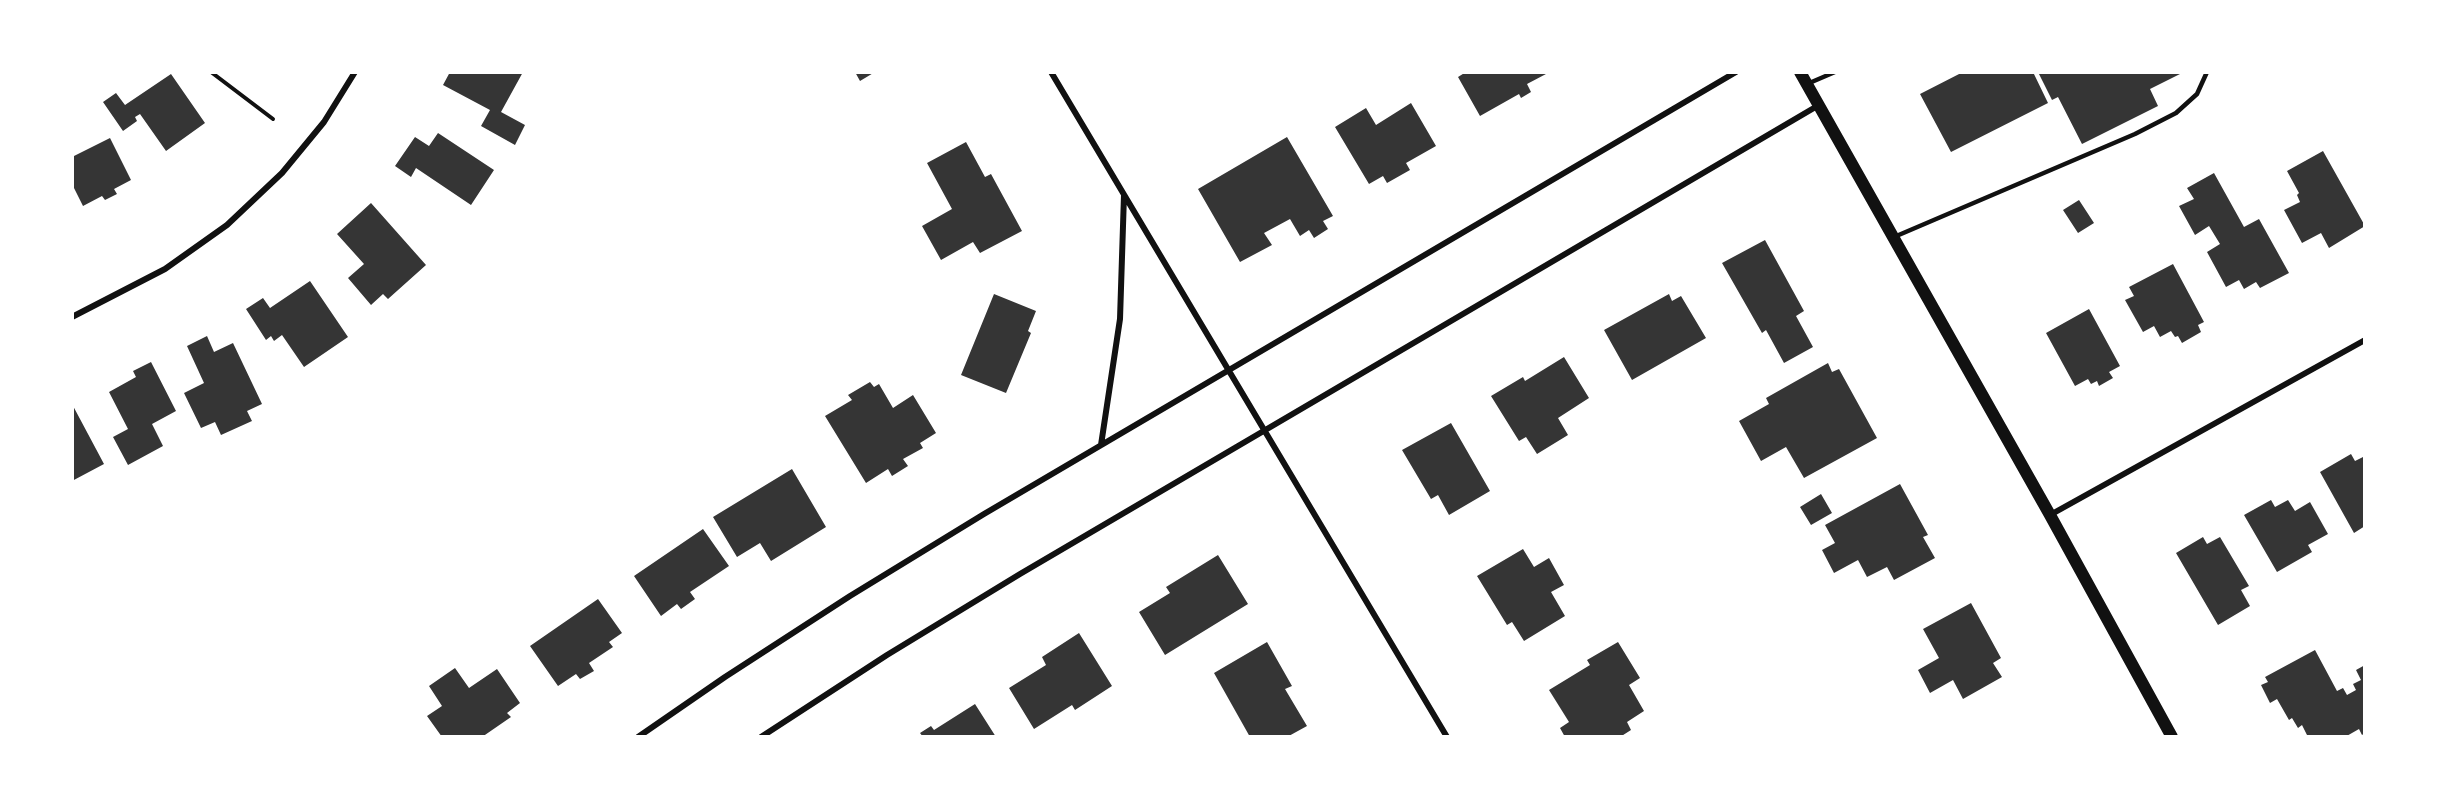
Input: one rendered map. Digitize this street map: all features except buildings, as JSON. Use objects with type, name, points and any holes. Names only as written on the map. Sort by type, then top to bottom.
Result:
[{"type":"main road","points":[[1800,72],[2050,515],[2172,737]]},
{"type":"street","points":[[72,317],[165,269],[227,225],[282,173],[324,122],[355,72]]},
{"type":"street","points":[[1051,72],[1447,737]]},
{"type":"street","points":[[638,737],[725,676],[850,596],[1101,445],[1736,72]]},
{"type":"street","points":[[761,737],[918,636],[1819,105]]},
{"type":"street","points":[[1101,445],[1120,319],[1124,194]]},
{"type":"street","points":[[2050,515],[2365,340]]},
{"type":"lane","points":[[1807,84],[1835,72]]},
{"type":"lane","points":[[1894,238],[2135,134],[2176,113],[2197,94],[2207,72]]},
{"type":"path","points":[[211,72],[273,119]]}]
